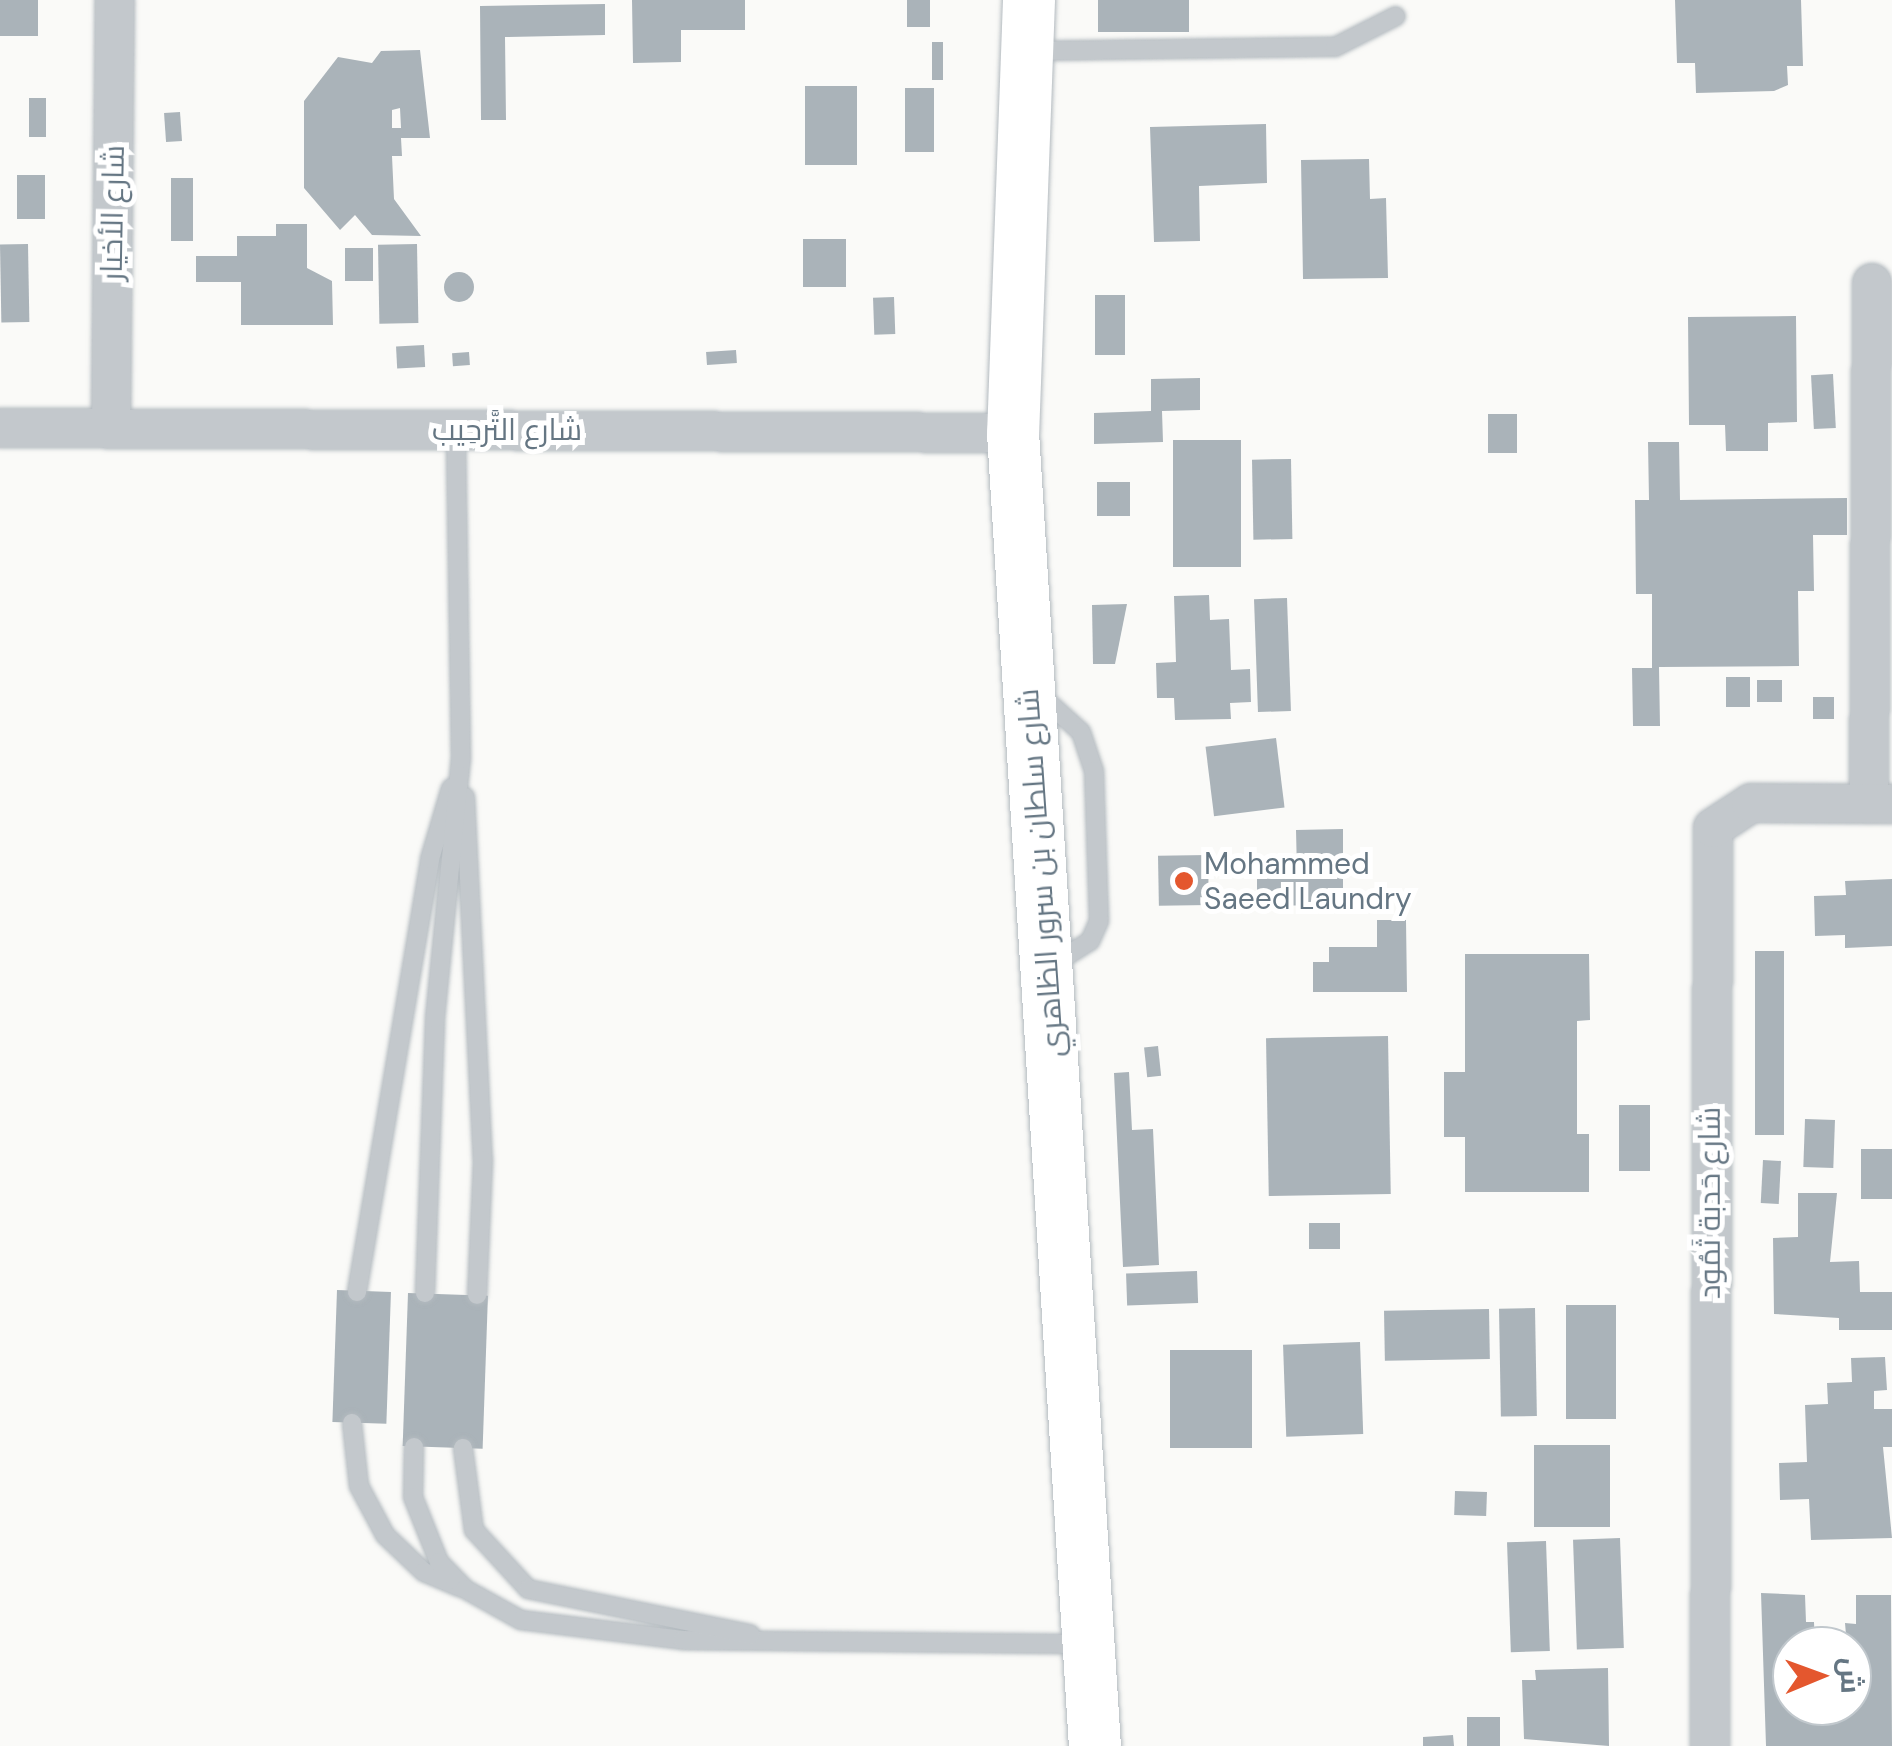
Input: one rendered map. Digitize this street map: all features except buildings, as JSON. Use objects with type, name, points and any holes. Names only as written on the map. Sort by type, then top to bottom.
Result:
[{"type":"street","name":"شارع الأخيار","points":[[111,426],[115,0]]},
{"type":"street","name":"شارع سلطان بن سرور الظاهري","points":[[1030,0],[1013,433],[1095,1746]]},
{"type":"street","name":"شارع حَدبة ثَمُود","points":[[1710,1746],[1713,828],[1751,803],[1881,804],[1872,283]]},
{"type":"street","name":"شارع التَّرحِيب","points":[[0,428],[1013,433]]},
{"type":"lane","points":[[1028,51],[1335,47],[1396,16]]},
{"type":"lane","points":[[456,429],[461,760],[483,1160],[477,1296]]},
{"type":"lane","points":[[357,1292],[432,848],[461,760]]},
{"type":"lane","points":[[425,1293],[435,1018],[461,760]]},
{"type":"lane","points":[[352,1422],[359,1486],[384,1534],[424,1572],[521,1620],[580,1633],[1090,1644]]},
{"type":"lane","points":[[414,1446],[418,1520],[465,1589]]},
{"type":"lane","points":[[464,1448],[474,1530],[528,1589],[765,1638]]},
{"type":"place","name":"Mohammed Saeed Laundry","points":[[1184,881]]}]
